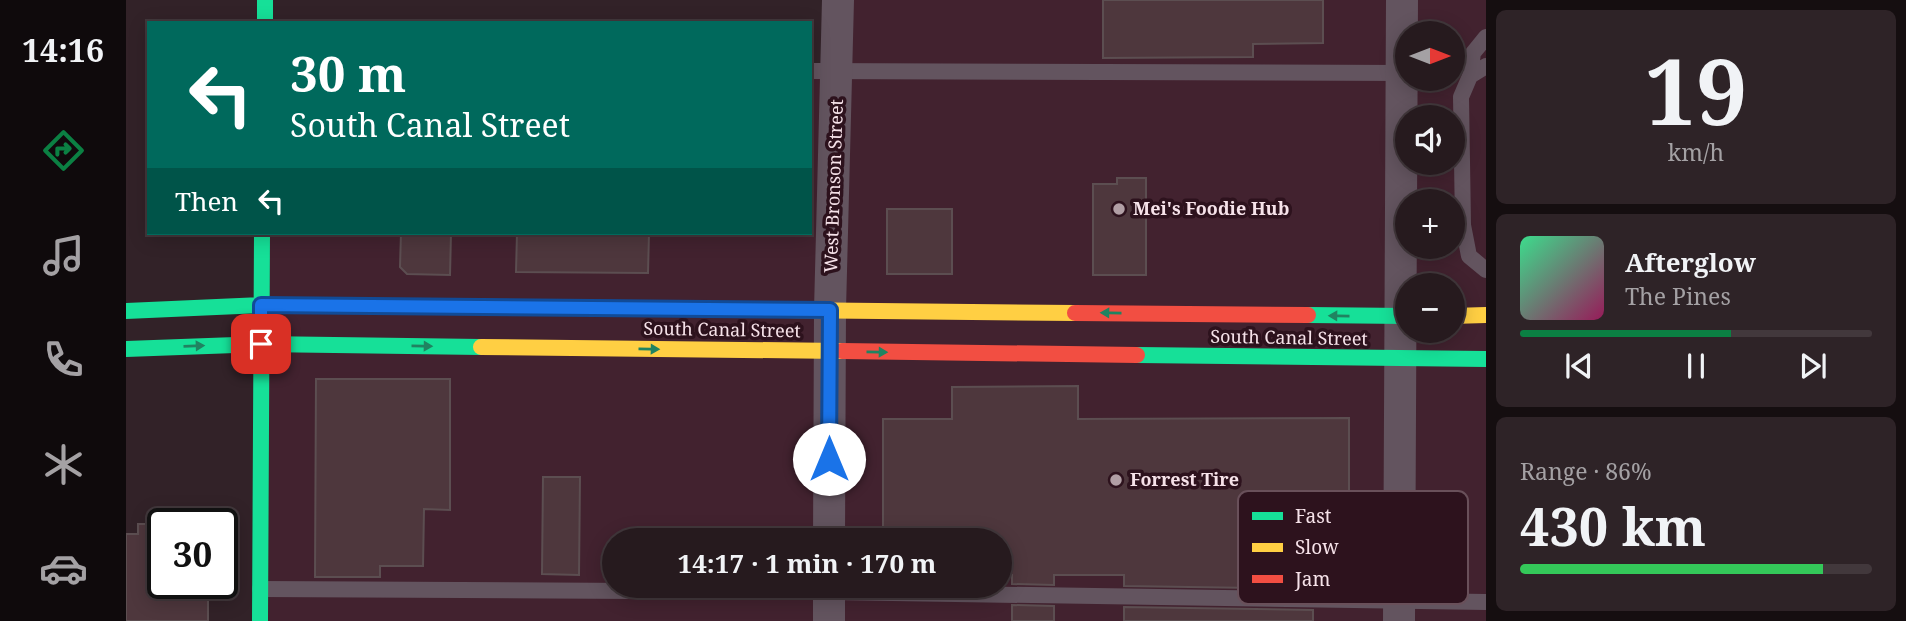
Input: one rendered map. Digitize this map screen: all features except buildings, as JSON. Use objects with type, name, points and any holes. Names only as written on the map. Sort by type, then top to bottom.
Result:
[{"type":"main road","points":[[265,0],[265,21]]},
{"type":"main road","points":[[260,621],[262,235]]},
{"type":"main road","name":"South Canal Street","points":[[126,311],[261,305],[1395,317]]},
{"type":"main road","points":[[1465,316],[1486,315]]},
{"type":"main road","name":"South Canal Street","points":[[126,349],[261,344],[1486,359]]},
{"type":"street","name":"West Bronson Street","points":[[829,528],[830,310],[824,71],[838,0]]},
{"type":"street","points":[[1402,0],[1403,21]]},
{"type":"street","points":[[1404,91],[1404,273]]},
{"type":"street","points":[[1399,491],[1401,343]]},
{"type":"lane","points":[[1478,76],[1473,53],[1486,37]]},
{"type":"lane","points":[[1486,66],[1461,97],[1462,225],[1469,256],[1486,270]]},
{"type":"lane","points":[[824,71],[1395,73]]},
{"type":"lane","points":[[260,589],[1399,611],[1467,604]]},
{"type":"lane","points":[[1468,604],[1486,602]]},
{"type":"shaded area","points":[[838,0],[1486,0],[1486,621],[260,621],[262,235],[812,235],[812,71],[838,70]]},
{"type":"traffic: fast","points":[[265,0],[265,21]]},
{"type":"traffic: fast","points":[[260,621],[262,235]]},
{"type":"traffic: fast","points":[[126,311],[261,305],[500,307]]},
{"type":"traffic: fast","points":[[1308,315],[1395,316]]},
{"type":"traffic: fast","points":[[126,349],[261,344],[481,347]]},
{"type":"traffic: fast","points":[[1137,355],[1486,359]]},
{"type":"traffic: slow","points":[[500,307],[1075,313]]},
{"type":"traffic: slow","points":[[1465,316],[1486,315]]},
{"type":"traffic: slow","points":[[481,347],[842,351]]},
{"type":"traffic: jam","points":[[1075,313],[1308,315]]},
{"type":"traffic: jam","points":[[842,351],[1137,355]]},
{"type":"place","name":"Mei's Foodie Hub","points":[[1119,209]]},
{"type":"place","name":"Forrest Tire","points":[[1116,480]]},
{"type":"route","points":[[261,344],[261,305],[830,310],[829,459]]}]
